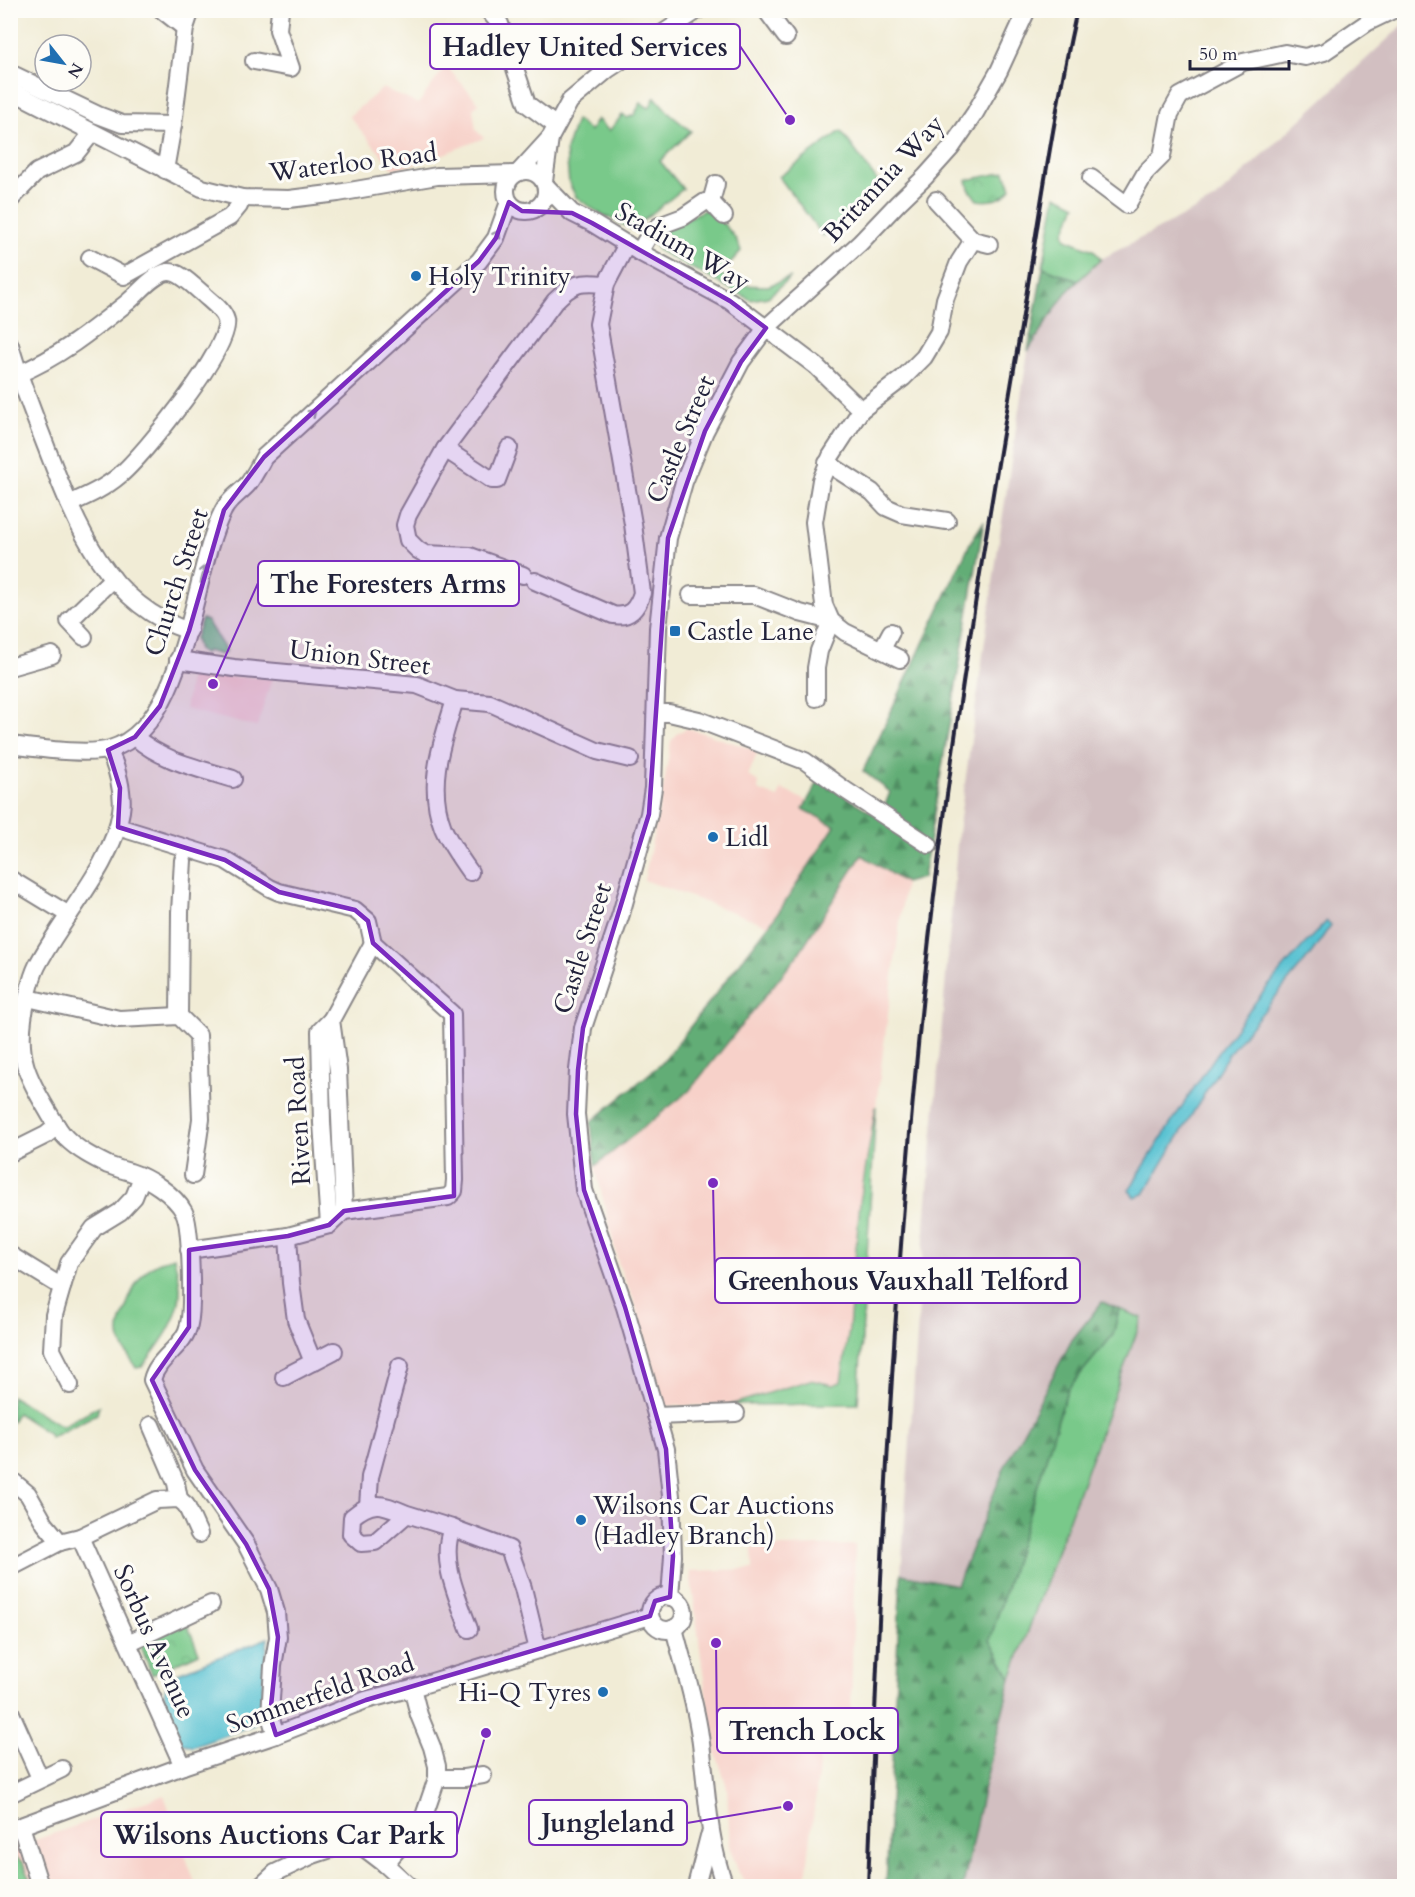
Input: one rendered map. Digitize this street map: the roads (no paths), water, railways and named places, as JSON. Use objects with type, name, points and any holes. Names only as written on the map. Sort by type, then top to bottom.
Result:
[{"type":"street","points":[[162,10],[184,28]]},
{"type":"street","points":[[165,170],[173,125],[184,28],[191,10]]},
{"type":"street","points":[[254,61],[291,69],[278,30],[280,10]]},
{"type":"street","points":[[488,10],[500,24],[527,105],[552,132]]},
{"type":"street","points":[[552,132],[545,183],[546,195],[543,202],[537,208],[522,211],[515,208],[508,201],[506,190],[509,181],[552,132],[570,101],[607,70],[698,10]]},
{"type":"street","points":[[766,10],[786,37]]},
{"type":"street","name":"Britannia Way","points":[[766,328],[860,243],[898,202],[926,177],[951,148],[985,96],[1027,10]]},
{"type":"street","points":[[1091,178],[1127,205],[1146,172],[1162,156],[1170,114],[1180,96],[1243,62],[1285,53],[1305,57],[1324,52],[1368,22],[1393,10]]},
{"type":"street","points":[[10,73],[122,124],[173,125]]},
{"type":"street","name":"Waterloo Road","points":[[10,90],[202,188],[242,198],[289,199],[437,176],[517,173]]},
{"type":"street","points":[[11,198],[38,172],[76,153],[92,133]]},
{"type":"street","points":[[517,173],[533,172],[545,183]]},
{"type":"street","name":"Waterloo Road","points":[[473,176],[508,201]]},
{"type":"street","name":"Stadium Way","points":[[545,183],[572,213]]},
{"type":"street","points":[[716,184],[711,202],[724,216]]},
{"type":"street","points":[[90,258],[124,276],[230,217],[242,198]]},
{"type":"street","points":[[816,698],[816,668],[819,651],[831,621],[824,605],[813,522],[821,480],[827,463],[861,410],[903,378],[924,357],[939,333],[945,299],[959,262],[981,242],[936,200]]},
{"type":"street","name":"Church Street","points":[[10,745],[74,751],[108,750],[135,736],[145,727],[160,706],[189,631],[211,546],[224,510],[248,483],[264,457],[479,261],[496,238],[508,201]]},
{"type":"street","name":"Castle Street","points":[[445,449],[408,515],[405,525],[408,540],[417,550],[425,554],[470,556],[529,578],[613,615],[622,616],[631,613],[642,594],[633,524],[598,324],[606,284],[633,248],[659,226],[683,217],[705,202],[711,202]]},
{"type":"street","name":"Stadium Way","points":[[537,208],[572,213],[592,222],[633,248],[730,302],[816,366],[861,410]]},
{"type":"street","points":[[18,374],[40,364],[71,344],[159,276],[168,272],[177,274],[186,280],[216,306],[226,321],[226,331],[221,342],[197,382],[140,455],[110,483],[69,504]]},
{"type":"street","points":[[509,448],[497,480],[492,480],[445,449],[555,301],[575,284],[588,282],[606,284]]},
{"type":"street","name":"Castle Street","points":[[674,1628],[681,1621],[683,1611],[679,1602],[670,1597],[673,1556],[671,1496],[666,1449],[625,1307],[584,1190],[576,1114],[578,1070],[583,1028],[621,914],[649,814],[653,788],[658,628],[668,538],[684,482],[705,431],[741,362],[766,328]]},
{"type":"street","points":[[10,345],[18,374],[69,504],[94,554],[141,607],[173,626],[189,631]]},
{"type":"street","points":[[827,463],[872,492],[886,507],[902,514],[947,521]]},
{"type":"street","points":[[84,637],[69,621],[113,578]]},
{"type":"street","points":[[691,595],[754,595],[800,613],[831,621],[845,632],[900,659]]},
{"type":"street","points":[[882,649],[891,632]]},
{"type":"street","points":[[10,667],[52,655]]},
{"type":"street","name":"Union Street","points":[[178,660],[234,668],[417,685],[455,700],[490,703],[597,752],[630,759]]},
{"type":"street","points":[[455,700],[435,771],[437,806],[451,844],[470,872]]},
{"type":"street","points":[[656,713],[669,713],[699,720],[805,761],[929,846]]},
{"type":"street","points":[[135,736],[164,757],[232,778]]},
{"type":"street","points":[[108,750],[114,762],[120,792],[122,808],[118,827],[105,857],[35,969],[23,1018],[16,1036],[28,1076],[66,1139],[87,1154],[119,1170],[142,1177],[165,1191],[184,1212],[189,1228],[191,1304],[189,1327],[182,1339],[154,1371],[152,1380],[195,1470],[246,1544],[269,1589],[276,1612],[278,1637],[273,1666],[270,1716],[276,1735]]},
{"type":"street","points":[[118,827],[225,860],[279,892],[355,910],[368,921],[373,943],[452,1014],[454,1191],[448,1197],[344,1211],[329,1225],[288,1236],[189,1250]]},
{"type":"street","points":[[173,1017],[183,860]]},
{"type":"street","points":[[10,879],[69,915]]},
{"type":"street","name":"Riven Road","points":[[329,1225],[322,1123],[320,1031],[331,1020],[373,943]]},
{"type":"street","points":[[28,998],[119,1019],[173,1017],[198,1035],[201,1119],[193,1175]]},
{"type":"street","name":"Riven Road","points":[[331,1020],[338,1070],[344,1211]]},
{"type":"street","points":[[10,1153],[46,1136],[57,1126]]},
{"type":"street","points":[[70,1385],[52,1350],[54,1315],[69,1263],[94,1228],[120,1212],[134,1197],[142,1177]]},
{"type":"street","points":[[288,1236],[296,1320],[313,1362]]},
{"type":"street","points":[[10,1255],[62,1287]]},
{"type":"street","points":[[284,1377],[334,1351]]},
{"type":"street","points":[[368,1506],[370,1477],[400,1366]]},
{"type":"street","points":[[656,1416],[736,1413]]},
{"type":"street","points":[[151,1425],[176,1483],[179,1499],[186,1505],[199,1534]]},
{"type":"street","points":[[10,1479],[28,1494],[45,1524],[60,1542]]},
{"type":"street","points":[[10,1568],[60,1542],[80,1537],[157,1500],[179,1499]]},
{"type":"street","points":[[408,1514],[375,1542],[361,1543],[351,1534],[352,1517],[368,1506],[383,1505],[509,1548],[523,1588],[538,1650]]},
{"type":"street","points":[[452,1528],[448,1539],[448,1558],[469,1629]]},
{"type":"street","name":"Sorbus Avenue","points":[[80,1537],[183,1766]]},
{"type":"street","points":[[670,1597],[655,1601],[650,1610],[650,1616],[659,1628],[664,1630],[674,1628],[700,1735],[712,1826],[720,1873],[725,1887]]},
{"type":"street","points":[[128,1643],[211,1604]]},
{"type":"street","name":"Sommerfeld Road","points":[[16,1828],[183,1766],[276,1735],[366,1700],[650,1616]]},
{"type":"street","points":[[385,1864],[423,1819],[437,1778],[435,1756],[419,1715],[412,1688]]},
{"type":"street","points":[[10,1711],[40,1778]]},
{"type":"street","points":[[10,1794],[62,1769]]},
{"type":"street","points":[[437,1778],[483,1775]]},
{"type":"street","points":[[696,1887],[712,1826]]},
{"type":"street","points":[[16,1828],[40,1887]]},
{"type":"street","points":[[261,1887],[275,1873],[336,1846],[355,1841],[385,1864],[409,1887]]},
{"type":"water","points":[[1327,921],[1331,925],[1310,955],[1229,1053],[1144,1194],[1134,1197],[1129,1190],[1196,1084],[1271,983]]},
{"type":"water","points":[[268,1638],[260,1711],[254,1725],[193,1747],[180,1742],[165,1706],[165,1688],[170,1680],[178,1673]]},
{"type":"railway","points":[[868,1886],[883,1531],[897,1294],[929,939],[957,720],[980,575],[1052,140],[1077,10]]},
{"type":"place","name":"Hadley United Services","points":[[790,120]]},
{"type":"place","name":"Holy Trinity","points":[[416,276]]},
{"type":"place","name":"Castle Lane","points":[[675,631]]},
{"type":"place","name":"The Foresters Arms","points":[[213,684]]},
{"type":"place","name":"Lidl","points":[[713,837]]},
{"type":"place","name":"Greenhous Vauxhall Telford","points":[[713,1183]]},
{"type":"place","name":"Wilsons Car Auctions (Hadley Branch)","points":[[581,1520]]},
{"type":"place","name":"Trench Lock","points":[[716,1643]]},
{"type":"place","name":"Hi-Q Tyres","points":[[603,1692]]},
{"type":"place","name":"Wilsons Auctions Car Park","points":[[486,1733]]},
{"type":"place","name":"Jungleland","points":[[788,1806]]}]
